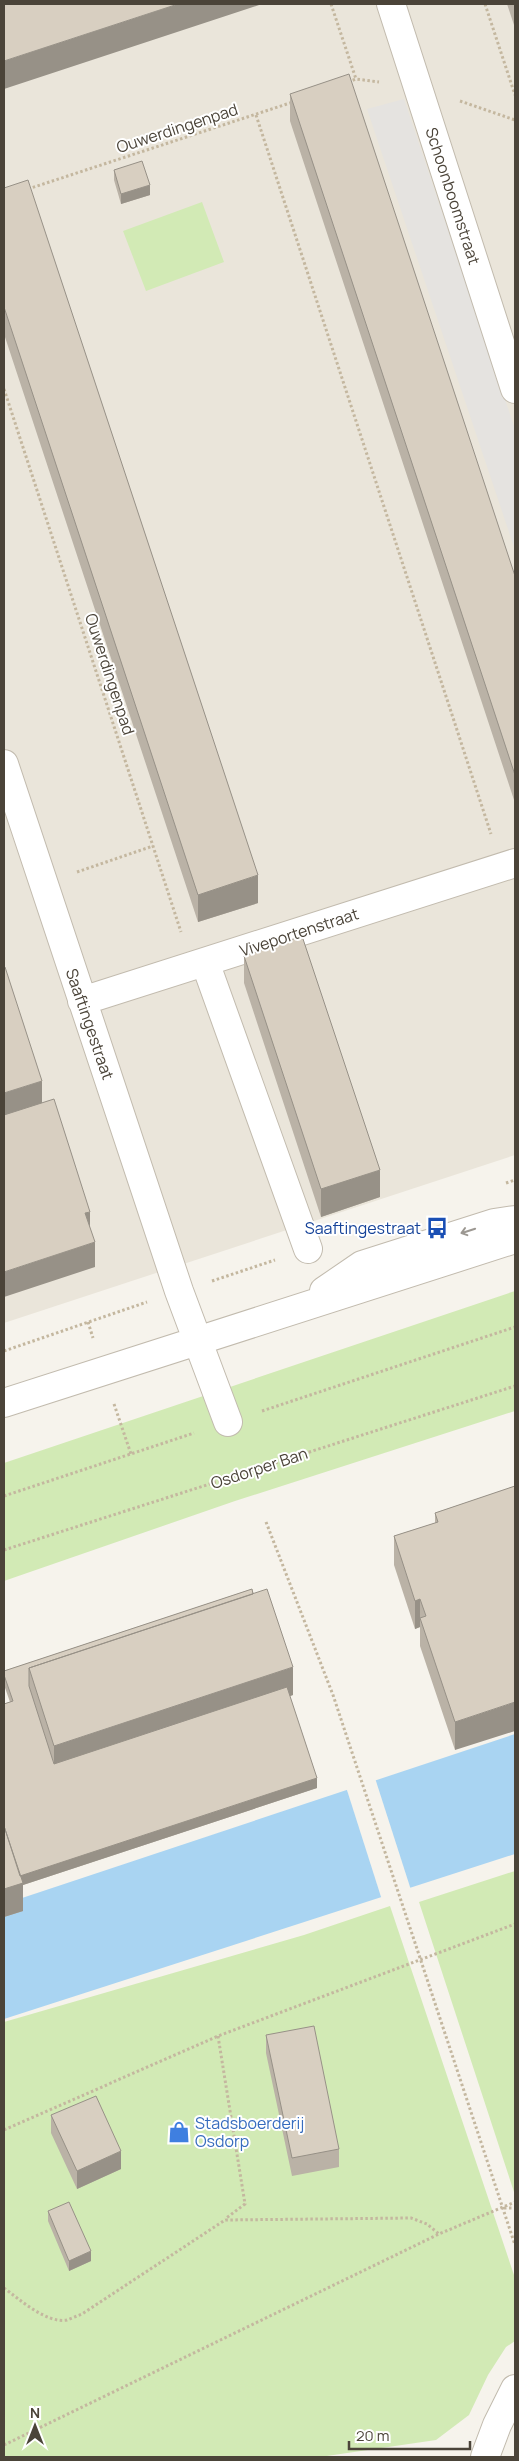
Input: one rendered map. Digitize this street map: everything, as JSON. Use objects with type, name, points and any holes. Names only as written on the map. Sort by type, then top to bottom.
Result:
[{"type":"street","name":"Schoonboomstraat","points":[[391,4],[515,388]]},
{"type":"street","name":"Saaftingestraat","points":[[4,764],[179,1291],[228,1422]]},
{"type":"street","name":"Viveportenstraat","points":[[82,1001],[509,866]]},
{"type":"street","points":[[198,964],[308,1249]]},
{"type":"street","points":[[297,1309],[362,1265],[494,1223],[515,1220]]},
{"type":"street","points":[[4,1403],[515,1239]]},
{"type":"street","points":[[485,2457],[497,2425],[515,2389]]},
{"type":"path","points":[[331,4],[356,79],[347,82]]},
{"type":"path","points":[[485,4],[515,96]]},
{"type":"path","name":"Ouwerdingenpad","points":[[22,191],[256,115],[302,98]]},
{"type":"path","points":[[256,115],[509,866]]},
{"type":"path","name":"Ouwerdingenpad","points":[[4,389],[153,846],[198,964]]},
{"type":"path","points":[[44,884],[153,846]]},
{"type":"path","points":[[4,1351],[179,1291]]},
{"type":"path","points":[[4,1496],[515,1327]]},
{"type":"path","name":"Osdorper Ban","points":[[4,1550],[515,1386]]},
{"type":"path","points":[[266,1522],[333,1695],[515,2245]]},
{"type":"path","points":[[4,2130],[218,2036],[515,1924]]},
{"type":"path","points":[[4,2288],[36,2312],[52,2318],[65,2320],[82,2314],[225,2220],[245,2204],[218,2036]]},
{"type":"path","points":[[4,2445],[439,2234],[515,2202]]},
{"type":"path","points":[[503,2208],[515,2208]]},
{"type":"path","points":[[225,2220],[410,2218],[427,2224],[439,2234]]},
{"type":"shaded area","points":[[4,4],[515,4],[515,1155],[4,1323]]},
{"type":"shaded area","points":[[404,99],[515,429],[515,550],[367,109]]},
{"type":"green space","points":[[202,202],[224,262],[146,291],[123,231]]},
{"type":"green space","points":[[515,1291],[515,1411],[235,1501],[4,1581],[4,1463]]},
{"type":"green space","points":[[515,1871],[515,2195],[419,1902]]},
{"type":"green space","points":[[390,1906],[515,2278],[515,2341],[506,2347],[488,2375],[469,2415],[436,2440],[320,2457],[4,2457],[4,2022],[304,1935]]},
{"type":"water","points":[[515,1734],[515,1854],[4,2019],[4,1904]]},
{"type":"pier","points":[[375,1778],[411,1890],[382,1900],[346,1787]]},
{"type":"building","points":[[4,4],[178,4],[4,61]]},
{"type":"building","points":[[349,74],[515,576],[515,775],[290,94]]},
{"type":"building","points":[[142,161],[150,185],[121,194],[114,170]]},
{"type":"building","points":[[28,180],[258,875],[198,895],[4,307],[4,188]]},
{"type":"building","points":[[302,936],[380,1170],[321,1189],[244,956]]},
{"type":"building","points":[[4,967],[42,1081],[4,1093]]},
{"type":"building","points":[[54,1099],[90,1212],[85,1213],[95,1242],[4,1272],[4,1115]]},
{"type":"building","points":[[515,1486],[515,1702],[455,1722],[420,1618],[426,1616],[420,1599],[415,1601],[394,1536],[438,1522],[435,1513]]},
{"type":"building","points":[[252,1589],[253,1594],[29,1668],[29,1686],[54,1764],[287,1687],[317,1778],[20,1876],[4,1826],[4,1704],[13,1701],[4,1671]]},
{"type":"building","points":[[267,1589],[293,1667],[54,1746],[29,1668]]},
{"type":"building","points":[[4,1826],[23,1883],[4,1889]]},
{"type":"building","points":[[314,2026],[339,2149],[292,2158],[266,2035]]},
{"type":"building","points":[[96,2096],[121,2151],[77,2171],[51,2115]]},
{"type":"building","points":[[69,2202],[91,2251],[69,2261],[48,2211]]},
{"type":"place","name":"Saaftingestraat","points":[[437,1228]]},
{"type":"place","name":"Stadsboerderij Osdorp","points":[[179,2132]]}]
